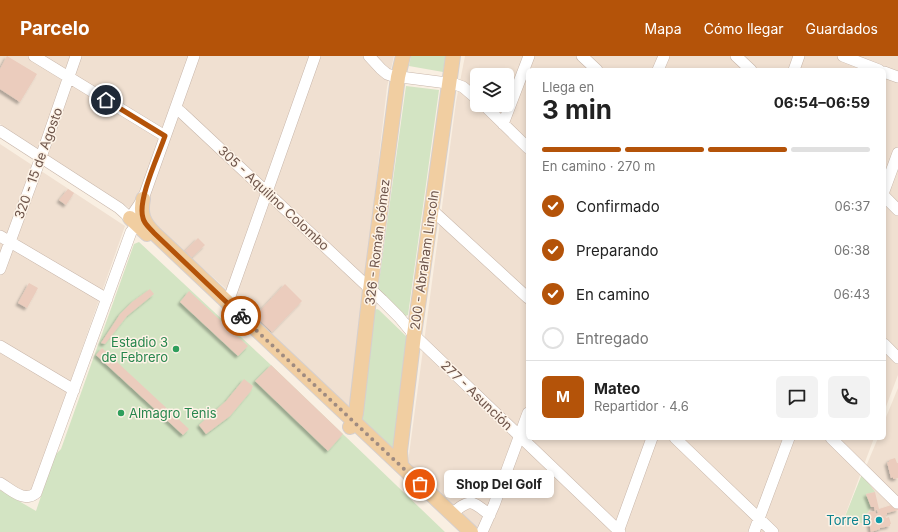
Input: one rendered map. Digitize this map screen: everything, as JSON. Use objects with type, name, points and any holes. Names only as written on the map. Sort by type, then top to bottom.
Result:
[{"type":"main road","name":"326 - Román Gómez","points":[[352,424],[356,413],[370,290],[398,77],[403,56]]},
{"type":"main road","name":"200 - Abraham Lincoln","points":[[401,465],[400,450],[414,335],[448,82],[453,56]]},
{"type":"main road","points":[[143,199],[142,212],[147,226],[228,302],[460,532]]},
{"type":"main road","points":[[133,221],[352,424],[401,465],[471,532]]},
{"type":"street","points":[[34,56],[165,136]]},
{"type":"street","name":"320 - 15 de Agosto","points":[[0,269],[5,239],[41,157],[76,56]]},
{"type":"street","points":[[0,483],[23,497],[32,497],[36,493],[131,232],[133,221],[143,199],[194,56]]},
{"type":"street","points":[[228,302],[315,56]]},
{"type":"street","points":[[369,56],[387,74],[398,77],[448,82],[463,87],[470,93]]},
{"type":"street","points":[[504,124],[529,56]]},
{"type":"street","points":[[582,56],[595,68]]},
{"type":"street","points":[[659,68],[664,56]]},
{"type":"street","points":[[736,56],[749,68]]},
{"type":"street","points":[[795,68],[799,56]]},
{"type":"street","points":[[843,56],[874,68]]},
{"type":"street","points":[[886,73],[898,77]]},
{"type":"street","name":"305 - Aquilino Colombo","points":[[176,108],[267,191],[370,290]]},
{"type":"street","points":[[491,112],[526,146]]},
{"type":"street","points":[[0,131],[119,208],[133,221]]},
{"type":"street","points":[[886,187],[898,154]]},
{"type":"street","points":[[886,198],[898,210]]},
{"type":"street","points":[[432,210],[526,296]]},
{"type":"street","points":[[5,239],[107,299]]},
{"type":"street","name":"277 - Asunción","points":[[370,290],[399,317],[414,335],[619,532]]},
{"type":"street","points":[[0,346],[74,390]]},
{"type":"street","points":[[886,346],[898,358]]},
{"type":"street","points":[[482,532],[490,515],[526,419]]},
{"type":"street","points":[[619,532],[651,440]]},
{"type":"street","points":[[677,440],[773,532]]},
{"type":"street","points":[[754,532],[788,440]]},
{"type":"street","points":[[833,440],[897,503]]},
{"type":"street","points":[[451,514],[466,503],[474,502],[490,515]]},
{"type":"shaded area","points":[[0,56],[394,56],[387,87],[351,404],[347,406],[223,286],[148,220],[0,124]]},
{"type":"shaded area","points":[[465,56],[898,56],[898,375],[886,407],[886,68],[526,68],[526,440],[873,440],[843,521],[877,440],[886,440],[886,417],[898,388],[898,532],[478,532],[411,469],[408,462],[456,102]]},
{"type":"shaded area","points":[[0,144],[125,226],[32,491],[26,494],[0,480]]},
{"type":"green space","points":[[411,56],[446,56],[443,72],[409,66]]},
{"type":"green space","points":[[406,86],[439,90],[408,315],[403,317],[378,289]]},
{"type":"green space","points":[[139,242],[271,365],[445,532],[0,532],[0,490],[36,511],[55,455],[61,449],[134,244]]},
{"type":"green space","points":[[377,309],[408,339],[394,450],[360,420],[375,310]]},
{"type":"green space","points":[[862,474],[875,492],[866,494],[871,507],[862,523],[843,522]]},
{"type":"building","points":[[7,56],[37,74],[20,102],[0,89],[0,69]]},
{"type":"building","points":[[68,189],[74,193],[66,205],[59,200]]},
{"type":"building","points":[[198,238],[205,245],[191,258],[185,251]]},
{"type":"building","points":[[29,283],[38,288],[27,308],[18,303]]},
{"type":"building","points":[[285,284],[302,301],[272,332],[255,316]]},
{"type":"building","points":[[150,289],[154,294],[127,316],[105,344],[101,343],[120,314],[132,302]]},
{"type":"building","points":[[189,291],[248,346],[238,356],[180,302]]},
{"type":"building","points":[[102,348],[189,429],[183,435],[96,355]]},
{"type":"building","points":[[271,365],[343,434],[328,451],[255,381]]},
{"type":"building","points":[[244,379],[253,386],[251,391],[230,416],[206,434],[199,425],[226,401]]},
{"type":"building","points":[[895,458],[898,463],[898,478],[893,479],[893,477],[891,478],[887,462]]},
{"type":"building","name":"Torre B","points":[[875,492],[879,509],[898,503],[898,510],[885,515],[886,518],[889,517],[891,524],[890,526],[871,532],[867,513],[875,511],[874,507],[871,507],[866,494]]},
{"type":"way so far","points":[[241,316],[420,484]]},
{"type":"place","name":"Estadio 3 de Febrero","points":[[176,349]]},
{"type":"place","name":"Almagro Tenis","points":[[121,413]]},
{"type":"place","name":"Shop Del Golf","points":[[420,484]]},
{"type":"place","name":"Torre B","points":[[879,520]]},
{"type":"route","points":[[106,100],[165,136],[143,199],[142,212],[147,226],[241,316]]}]
